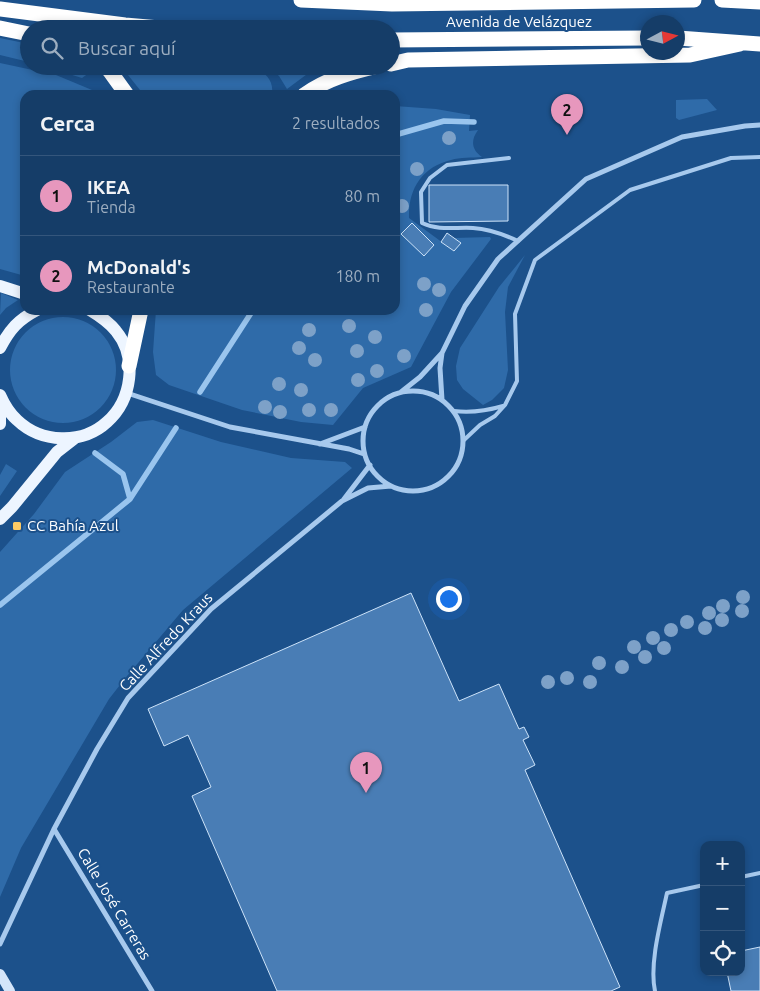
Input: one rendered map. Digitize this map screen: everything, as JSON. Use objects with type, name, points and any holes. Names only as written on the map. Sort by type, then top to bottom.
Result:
[{"type":"highway","name":"Avenida de Velázquez","points":[[301,0],[392,4],[694,0]]},
{"type":"highway","points":[[722,0],[760,2]]},
{"type":"highway","points":[[0,9],[86,20]]},
{"type":"highway","points":[[0,28],[20,32]]},
{"type":"highway","name":"Avenida de Velázquez","points":[[400,40],[640,38]]},
{"type":"highway","points":[[685,39],[760,44]]},
{"type":"highway","points":[[400,62],[408,60],[690,55],[740,44]]},
{"type":"highway","points":[[112,75],[123,90]]},
{"type":"highway","points":[[311,90],[316,86],[345,75]]},
{"type":"highway","points":[[130,366],[140,315]]},
{"type":"main road","points":[[0,286],[20,292]]},
{"type":"main road","points":[[0,348],[9,332],[22,318],[28,315]]},
{"type":"main road","points":[[0,395],[6,408],[16,420],[29,430],[43,436],[59,439],[74,438],[92,432],[107,422],[119,409],[127,392],[130,366],[126,348],[118,333],[98,315]]},
{"type":"main road","points":[[0,409],[0,424]]},
{"type":"main road","points":[[0,519],[57,452],[74,438]]},
{"type":"main road","points":[[0,974],[10,991]]},
{"type":"street","points":[[399,393],[413,391],[428,394],[442,400],[454,411],[461,425],[464,440],[462,456],[454,471],[443,482],[429,490],[415,492],[401,490],[390,486],[376,474],[364,454],[362,442],[365,427],[372,413],[383,401],[399,393],[420,378],[442,353],[465,306],[498,259],[586,179],[682,137],[760,125]]},
{"type":"street","points":[[442,353],[440,368],[442,400]]},
{"type":"street","points":[[127,392],[230,427],[364,454]]},
{"type":"street","points":[[320,444],[365,427]]},
{"type":"street","name":"Calle Alfredo Kraus","points":[[342,502],[370,465]]},
{"type":"street","name":"Calle Alfredo Kraus","points":[[0,944],[54,829],[96,749],[128,698],[211,609],[342,502],[368,488],[390,486]]},
{"type":"street","name":"Calle José Carreras","points":[[54,829],[152,991]]},
{"type":"lane","points":[[464,440],[495,416],[505,405],[516,381],[515,314],[535,260],[630,190],[731,158],[760,157]]},
{"type":"lane","points":[[509,158],[446,165],[430,178],[421,192],[422,223],[432,228],[474,228],[498,232],[518,241]]},
{"type":"lane","points":[[454,411],[466,413],[489,410],[505,405]]},
{"type":"lane","points":[[745,876],[760,873]]},
{"type":"lane","points":[[655,991],[653,980],[667,893],[700,886]]},
{"type":"shaded area","points":[[0,38],[20,42],[20,60],[0,55]]},
{"type":"shaded area","points":[[0,63],[20,67],[20,75],[56,75],[92,90],[20,90],[20,275],[0,269]]},
{"type":"shaded area","points":[[72,75],[86,75],[82,78]]},
{"type":"shaded area","points":[[128,75],[265,75],[272,85],[272,90],[140,90]]},
{"type":"shaded area","points":[[278,75],[306,75],[287,89]]},
{"type":"shaded area","points":[[707,99],[717,110],[679,120],[676,118],[676,100]]},
{"type":"shaded area","points":[[400,106],[436,109],[470,115],[469,131],[478,130],[473,145],[482,157],[451,160],[432,168],[414,189],[409,207],[409,218],[454,251],[460,243],[454,238],[490,237],[491,239],[451,292],[411,367],[363,388],[333,425],[301,422],[242,410],[169,385],[156,375],[153,352],[156,315],[400,315]]},
{"type":"shaded area","points":[[525,255],[508,287],[505,312],[508,370],[504,388],[492,400],[483,405],[463,389],[457,380],[456,366],[460,348],[499,287]]},
{"type":"shaded area","points":[[1,293],[18,300],[6,308],[0,315]]},
{"type":"shaded area","points":[[63,317],[83,321],[100,333],[112,350],[116,370],[112,390],[100,407],[83,419],[63,423],[43,419],[26,407],[14,390],[10,370],[14,350],[26,333],[43,321]]},
{"type":"shaded area","points":[[153,420],[221,442],[291,458],[345,462],[352,468],[183,610],[127,676],[109,699],[21,848],[0,897],[0,552],[34,514],[65,472],[111,442],[137,422]]},
{"type":"shaded area","points":[[6,464],[17,471],[0,496],[0,475]]},
{"type":"building","points":[[429,185],[508,185],[508,221],[429,222]]},
{"type":"building","points":[[412,223],[434,245],[424,256],[401,234]]},
{"type":"building","points":[[447,233],[461,243],[454,251],[441,242]]},
{"type":"building","points":[[411,593],[459,701],[499,684],[519,729],[524,727],[529,737],[523,740],[535,765],[525,770],[620,987],[611,991],[277,991],[192,796],[211,787],[188,735],[164,746],[148,709]]},
{"type":"building","points":[[760,947],[760,991],[731,991],[728,976],[745,976],[745,950]]},
{"type":"waterway","points":[[400,134],[444,121],[474,122]]},
{"type":"waterway","points":[[200,392],[250,315]]},
{"type":"waterway","points":[[0,605],[130,499],[176,428]]},
{"type":"waterway","points":[[95,453],[123,474],[130,499]]},
{"type":"place","name":"McDonald's","points":[[567,135]]},
{"type":"place","name":"CC Bahía Azul","points":[[17,526]]},
{"type":"place","name":"IKEA","points":[[366,793]]}]
